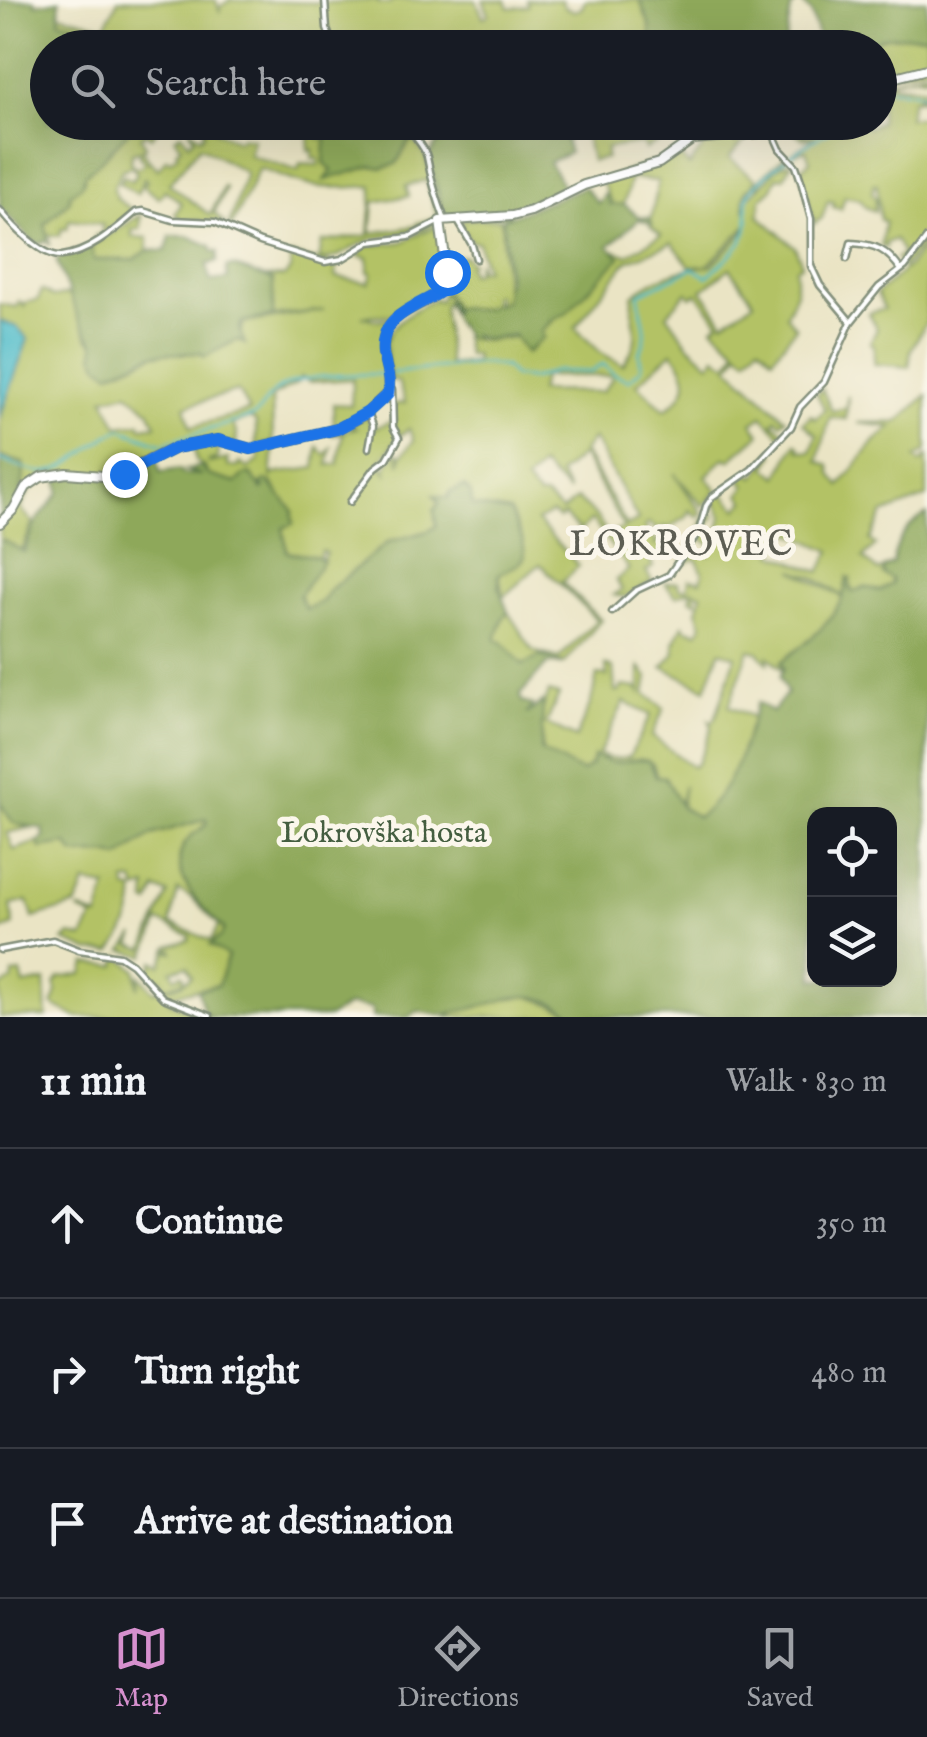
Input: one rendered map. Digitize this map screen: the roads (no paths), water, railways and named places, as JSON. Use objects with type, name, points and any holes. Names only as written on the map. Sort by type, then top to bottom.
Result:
[{"type":"street","points":[[326,0],[327,30]]},
{"type":"street","points":[[897,76],[927,69]]},
{"type":"street","points":[[350,502],[375,468],[387,459],[399,438],[393,426],[383,348],[388,326],[398,315],[445,287],[442,221],[426,154],[415,140]]},
{"type":"street","points":[[0,210],[32,242],[53,255],[63,256],[102,239],[136,212],[143,211],[173,220],[226,225],[260,242],[325,262],[342,259],[370,242],[409,237],[442,221],[512,216],[546,206],[584,185],[664,160],[694,140]]},
{"type":"street","points":[[775,140],[798,172],[811,220],[811,266],[820,284],[851,322]]},
{"type":"street","points":[[459,218],[476,259]]},
{"type":"street","points":[[612,612],[635,591],[669,575],[699,531],[712,497],[751,470],[791,427],[800,408],[824,382],[851,322],[879,286],[902,270],[927,238]]},
{"type":"street","points":[[847,259],[853,242],[877,246],[902,270]]},
{"type":"street","points":[[0,523],[14,509],[26,487],[41,476],[67,473],[115,477],[175,448],[218,440],[251,449],[337,429],[382,402],[389,378]]},
{"type":"street","points":[[368,412],[372,426],[369,448]]},
{"type":"street","points":[[0,950],[54,940],[78,950],[120,956],[163,998],[210,1016]]},
{"type":"water","points":[[0,321],[17,327],[28,339],[0,417]]},
{"type":"waterway","points":[[897,90],[927,94]]},
{"type":"waterway","points":[[392,373],[486,363],[505,367],[513,376],[532,379],[555,371],[591,372],[603,364],[629,380],[642,368],[639,353],[645,330],[639,294],[693,268],[707,277],[744,237],[750,192],[769,172],[814,140]]},
{"type":"waterway","points":[[0,459],[28,470],[49,472],[60,469],[121,429],[162,444],[254,416],[274,392],[296,381],[384,374]]},
{"type":"district","name":"LOKROVEC","points":[[682,543]]},
{"type":"park label","name":"Lokrovška hosta","points":[[384,832]]}]
